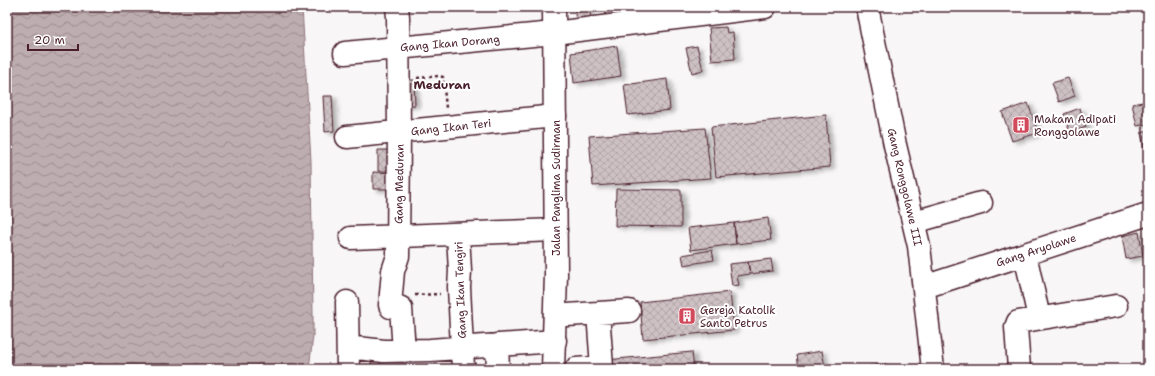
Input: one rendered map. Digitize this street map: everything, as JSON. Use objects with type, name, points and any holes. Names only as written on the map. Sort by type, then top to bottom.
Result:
[{"type":"main road","name":"Gang Meduran","points":[[391,296],[393,271],[398,256],[399,48],[397,7]]},
{"type":"main road","name":"Jalan Panglima Sudirman","points":[[553,369],[555,341],[556,230],[554,7]]},
{"type":"main road","name":"Gang Ikan Dorang","points":[[345,53],[554,33],[765,7]]},
{"type":"main road","name":"Gang Ronggolawe III","points":[[867,7],[895,145],[920,252],[933,369]]},
{"type":"main road","name":"Gang Ikan Teri","points":[[348,138],[555,116]]},
{"type":"main road","points":[[914,222],[981,202]]},
{"type":"main road","name":"Gang Aryolawe","points":[[924,287],[1148,214]]},
{"type":"main road","name":"Gang Ikan Tengiri","points":[[351,238],[556,230]]},
{"type":"main road","name":"Gang Ikan Tengiri","points":[[458,234],[463,369]]},
{"type":"main road","points":[[1025,254],[1039,318]]},
{"type":"main road","points":[[391,296],[391,306],[401,308],[417,357]]},
{"type":"main road","points":[[347,302],[348,369]]},
{"type":"main road","points":[[1019,369],[1016,325],[1018,322],[1116,306]]},
{"type":"main road","points":[[555,315],[629,311]]},
{"type":"main road","points":[[576,369],[602,367],[598,313]]},
{"type":"main road","points":[[348,347],[417,357],[462,347],[555,341]]},
{"type":"main road","points":[[497,345],[498,369]]},
{"type":"path","points":[[399,79],[439,76],[444,78],[448,127]]},
{"type":"path","points":[[391,296],[459,293]]},
{"type":"water","points":[[7,7],[302,7],[311,161],[313,336],[309,369],[7,369]]},
{"type":"building","points":[[574,7],[589,7],[591,19],[576,21]]},
{"type":"building","points":[[605,7],[663,7],[664,11],[606,18]]},
{"type":"building","points":[[726,27],[727,33],[733,32],[735,59],[712,61],[709,28]]},
{"type":"building","points":[[617,46],[621,76],[574,83],[571,53]]},
{"type":"building","points":[[697,46],[703,70],[692,73],[686,48]]},
{"type":"building","points":[[1068,78],[1075,96],[1059,102],[1052,83]]},
{"type":"building","points":[[667,79],[670,110],[628,115],[624,85]]},
{"type":"building","points":[[400,80],[414,80],[415,105],[400,106]]},
{"type":"building","points":[[323,96],[332,96],[334,131],[325,132]]},
{"type":"building","points":[[1148,101],[1148,124],[1137,126],[1132,104]]},
{"type":"building","name":"Makam Adipati Ronggolawe","points":[[1028,103],[1038,133],[1012,141],[1002,112]]},
{"type":"building","points":[[1080,108],[1086,127],[1070,133],[1064,114]]},
{"type":"building","points":[[826,115],[830,167],[716,177],[711,127]]},
{"type":"building","points":[[705,128],[711,178],[593,186],[589,136]]},
{"type":"building","points":[[1148,131],[1148,147],[1144,148],[1141,133]]},
{"type":"building","points":[[378,150],[394,150],[394,171],[378,171]]},
{"type":"building","points":[[373,172],[396,173],[396,189],[373,189]]},
{"type":"building","points":[[616,189],[681,190],[681,227],[615,226]]},
{"type":"building","points":[[768,218],[771,240],[736,244],[734,223]]},
{"type":"building","points":[[734,223],[736,244],[691,250],[688,228]]},
{"type":"building","points":[[1139,232],[1143,256],[1126,259],[1122,236]]},
{"type":"building","points":[[712,250],[714,260],[684,265],[682,255]]},
{"type":"building","points":[[771,259],[773,271],[750,274],[748,262]]},
{"type":"building","points":[[748,262],[750,274],[737,276],[739,285],[732,286],[729,264]]},
{"type":"building","name":"Gereja Katolik Santo Petrus","points":[[730,292],[734,330],[643,339],[640,302]]},
{"type":"building","points":[[822,351],[825,367],[799,369],[797,355]]},
{"type":"building","points":[[692,352],[694,369],[606,369],[606,360]]},
{"type":"building","points":[[371,358],[380,358],[380,369],[371,369]]},
{"type":"building","points":[[886,364],[886,369],[869,369],[869,366]]},
{"type":"place","name":"Makam Adipati Ronggolawe","points":[[1021,125]]},
{"type":"place","name":"Gereja Katolik Santo Petrus","points":[[687,316]]},
{"type":"district","name":"Meduran","points":[[442,85]]}]
